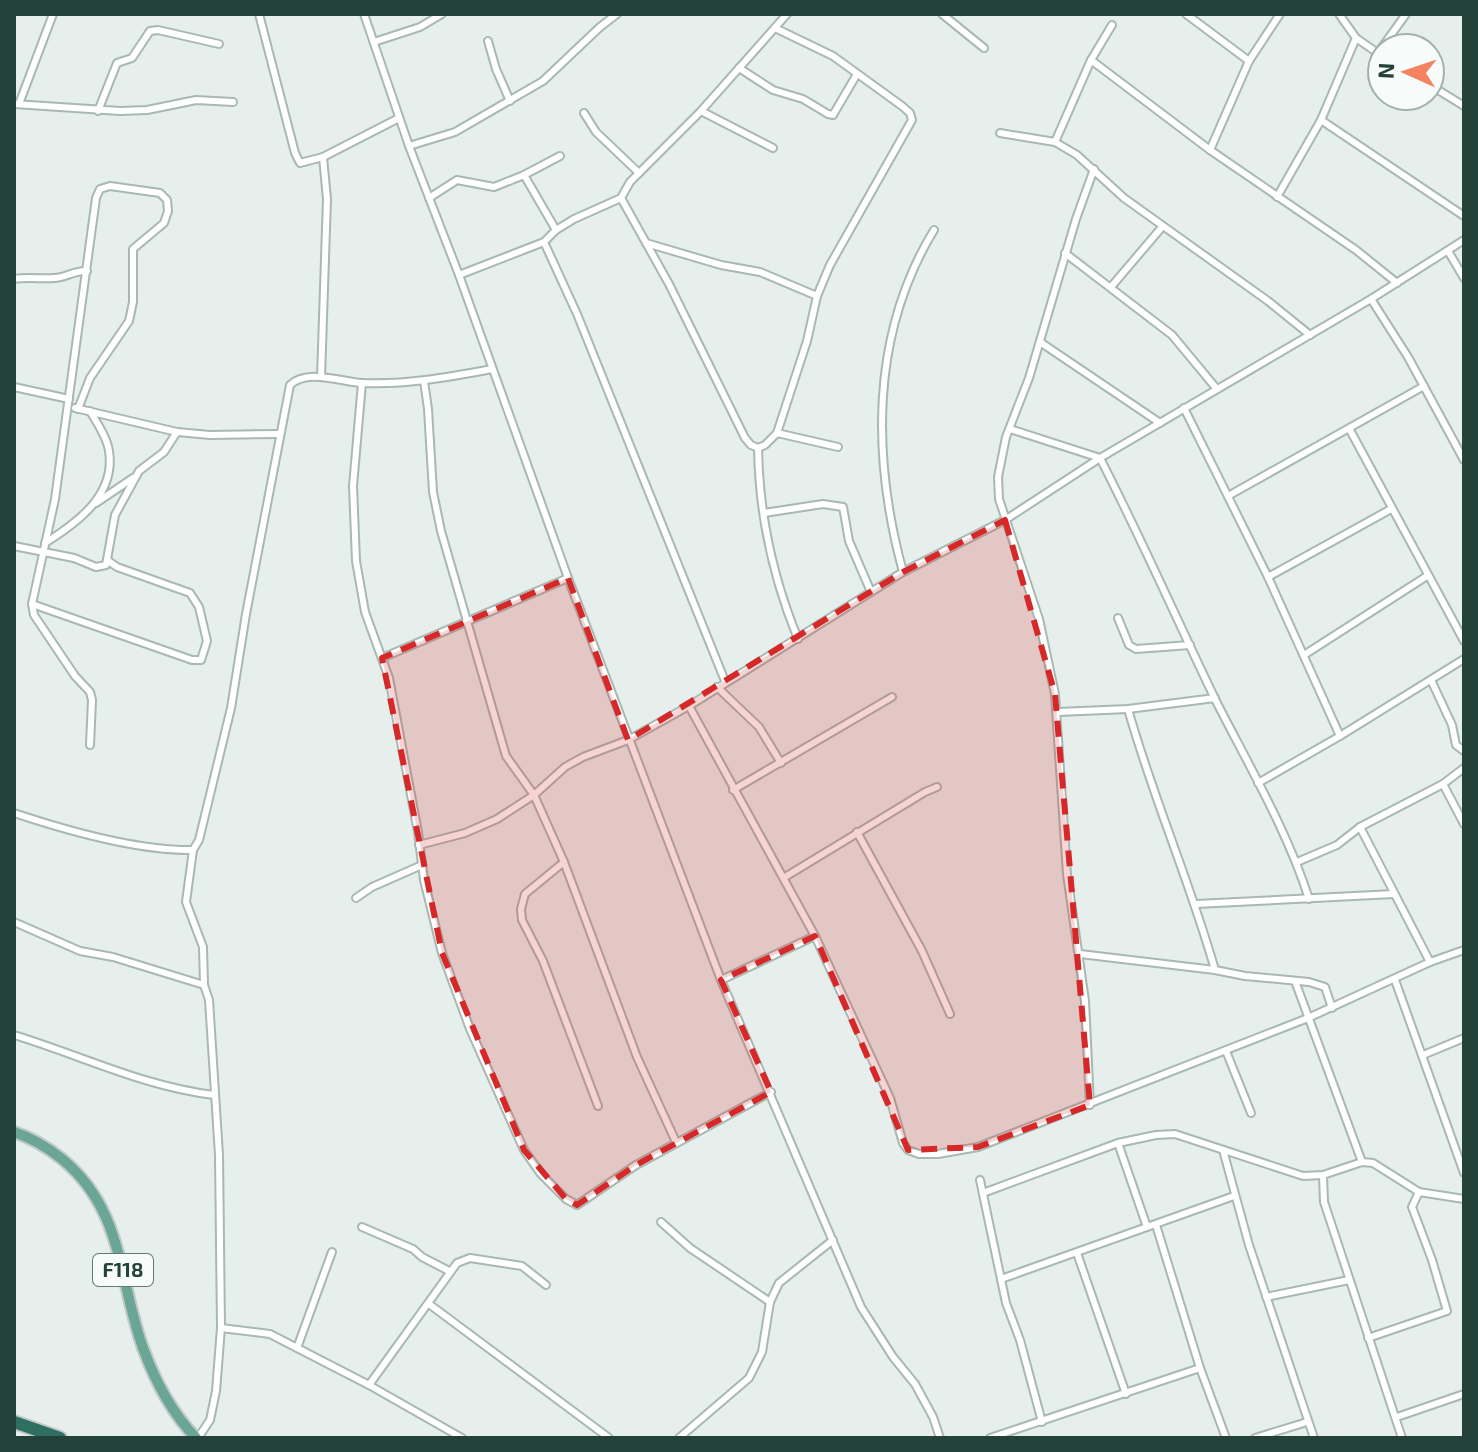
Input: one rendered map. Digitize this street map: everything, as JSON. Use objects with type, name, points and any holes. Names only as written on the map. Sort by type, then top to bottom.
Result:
[{"type":"highway","points":[[14,1422],[60,1438]]},
{"type":"main road","name":"F118","points":[[14,1132],[30,1137],[54,1152],[78,1172],[98,1198],[112,1229],[147,1359],[171,1407],[197,1438]]},
{"type":"street","points":[[53,14],[17,104],[98,111],[147,110],[196,100],[233,102]]},
{"type":"street","points":[[259,14],[297,160],[302,164],[323,157],[399,118]]},
{"type":"street","points":[[364,14],[409,146],[568,578],[721,980],[861,1307],[893,1357],[915,1384],[933,1417],[940,1438]]},
{"type":"street","points":[[374,42],[420,27],[442,14]]},
{"type":"street","points":[[409,146],[455,132],[543,81],[617,14]]},
{"type":"street","points":[[459,275],[544,242],[556,230],[621,198],[630,182],[701,111],[787,14]]},
{"type":"street","points":[[942,14],[984,48]]},
{"type":"street","points":[[1186,14],[1249,61]]},
{"type":"street","points":[[1210,150],[1249,61],[1280,14]]},
{"type":"street","points":[[1339,14],[1356,38],[1366,45]]},
{"type":"street","points":[[1395,32],[1406,14]]},
{"type":"street","points":[[1055,142],[1091,60],[1112,25]]},
{"type":"street","points":[[621,198],[669,284],[745,438],[758,448],[765,445],[777,433],[807,341],[817,296],[830,265],[911,124],[910,113],[833,56],[775,28]]},
{"type":"street","points":[[98,111],[117,63],[132,58],[150,31],[158,30],[219,44]]},
{"type":"street","points":[[1277,197],[1321,120],[1356,38]]},
{"type":"street","points":[[488,41],[510,101]]},
{"type":"street","points":[[1091,60],[1210,150],[1356,250],[1397,283]]},
{"type":"street","points":[[739,68],[773,90],[803,99],[833,115],[857,74]]},
{"type":"street","points":[[1446,95],[1464,106]]},
{"type":"street","points":[[701,111],[773,148]]},
{"type":"street","points":[[584,113],[600,136],[639,173]]},
{"type":"street","points":[[1321,120],[1464,216]]},
{"type":"street","points":[[1000,133],[1055,142],[1094,169],[1124,198],[1162,227],[1268,301],[1310,335]]},
{"type":"street","points":[[429,198],[457,180],[494,187],[560,156]]},
{"type":"street","points":[[321,377],[327,199],[323,157]]},
{"type":"street","points":[[1090,1105],[1085,1001],[1067,874],[1058,712],[1039,619],[1005,520],[999,499],[998,477],[1010,429],[1094,169]]},
{"type":"street","points":[[524,175],[556,230]]},
{"type":"street","points":[[78,409],[90,378],[129,321],[133,302],[133,249],[164,223],[168,211],[167,200],[160,193],[110,186],[100,189],[96,198],[55,499],[32,604],[34,615],[75,676],[90,692],[90,745]]},
{"type":"street","points":[[1111,287],[1162,227]]},
{"type":"street","points":[[903,572],[886,499],[881,411],[891,343],[910,276],[915,261],[934,230]]},
{"type":"street","points":[[419,845],[465,833],[497,819],[534,795],[574,762],[628,740],[689,706],[903,572],[1005,520],[1100,458],[1371,299],[1464,240]]},
{"type":"street","points":[[544,242],[577,314],[725,681]]},
{"type":"street","points":[[644,243],[721,265],[760,272],[817,296]]},
{"type":"street","points":[[1448,251],[1464,278]]},
{"type":"street","points":[[1065,253],[1172,335],[1216,388]]},
{"type":"street","points":[[14,279],[33,276],[56,278],[75,271],[87,271]]},
{"type":"street","points":[[1371,299],[1464,460]]},
{"type":"street","points":[[1040,342],[1160,423]]},
{"type":"street","points":[[197,1438],[210,1420],[216,1391],[221,1328],[219,1155],[203,947],[186,902],[193,850],[199,840],[231,708],[290,385],[298,379],[321,377],[362,383],[424,381],[492,369]]},
{"type":"street","points":[[424,381],[433,492],[447,556],[506,756],[534,795],[564,862],[637,1057],[676,1142]]},
{"type":"street","points":[[362,383],[353,486],[353,525],[365,612],[389,678],[422,865],[442,953],[470,1029],[524,1150],[541,1174],[566,1199],[577,1205],[636,1165],[771,1092]]},
{"type":"street","points":[[1228,496],[1424,386]]},
{"type":"street","points":[[14,387],[68,402],[78,409],[177,432],[280,434]]},
{"type":"street","points":[[1184,408],[1268,577],[1340,736]]},
{"type":"street","points":[[90,411],[109,451],[108,478],[93,505]]},
{"type":"street","points":[[1010,429],[1100,458],[1297,862],[1309,899]]},
{"type":"street","points":[[1350,430],[1464,641]]},
{"type":"street","points":[[14,546],[74,558],[96,567],[106,565],[115,515],[143,467],[164,452],[177,432]]},
{"type":"street","points":[[777,433],[838,447]]},
{"type":"street","points":[[758,448],[759,491],[780,595],[798,639]]},
{"type":"street","points":[[45,543],[75,524],[93,505],[137,476]]},
{"type":"street","points":[[764,513],[823,504],[843,507],[849,541],[871,592]]},
{"type":"street","points":[[1268,577],[1391,509]]},
{"type":"street","points":[[32,604],[192,660],[201,660],[207,641],[199,607],[190,593],[117,567],[107,560]]},
{"type":"street","points":[[1304,655],[1427,576]]},
{"type":"street","points":[[382,658],[568,578]]},
{"type":"street","points":[[1118,618],[1129,645],[1136,649],[1190,645]]},
{"type":"street","points":[[1258,783],[1464,659]]},
{"type":"street","points":[[1431,680],[1452,725],[1456,745],[1464,751]]},
{"type":"street","points":[[717,687],[759,727],[781,763]]},
{"type":"street","points":[[733,790],[892,697]]},
{"type":"street","points":[[1058,712],[1128,709],[1215,698]]},
{"type":"street","points":[[689,706],[815,936],[890,1098],[897,1128],[908,1150],[919,1154],[978,1147],[1308,1018],[1430,962],[1464,950]]},
{"type":"street","points":[[1128,709],[1163,817],[1196,904],[1215,970]]},
{"type":"street","points":[[1297,862],[1337,845],[1360,827],[1443,784],[1464,768]]},
{"type":"street","points":[[1443,784],[1464,824]]},
{"type":"street","points":[[785,877],[937,787]]},
{"type":"street","points":[[14,813],[93,835],[174,850],[193,850]]},
{"type":"street","points":[[1360,827],[1430,962]]},
{"type":"street","points":[[857,832],[922,951],[950,1014]]},
{"type":"street","points":[[564,862],[525,894],[522,920],[543,961],[598,1106]]},
{"type":"street","points":[[356,898],[372,887],[422,865]]},
{"type":"street","points":[[1196,904],[1394,894]]},
{"type":"street","points":[[14,922],[80,951],[113,957],[204,985]]},
{"type":"street","points":[[721,980],[815,936]]},
{"type":"street","points":[[1080,954],[1325,987],[1332,1008]]},
{"type":"street","points":[[1395,980],[1464,1173]]},
{"type":"street","points":[[1295,981],[1362,1162]]},
{"type":"street","points":[[14,1035],[182,1091],[214,1095]]},
{"type":"street","points":[[1423,1055],[1464,1038]]},
{"type":"street","points":[[1226,1051],[1251,1113]]},
{"type":"street","points":[[983,1193],[1118,1143],[1175,1134],[1303,1176],[1323,1175],[1362,1162],[1373,1163],[1419,1192],[1464,1199]]},
{"type":"street","points":[[1118,1143],[1147,1227]]},
{"type":"street","points":[[1223,1150],[1234,1196],[1314,1438]]},
{"type":"street","points":[[1323,1175],[1324,1202],[1402,1438]]},
{"type":"street","points":[[980,1180],[1001,1279],[1042,1422]]},
{"type":"street","points":[[1368,1338],[1447,1311],[1412,1207],[1419,1192]]},
{"type":"street","points":[[1001,1279],[1234,1196]]},
{"type":"street","points":[[661,1222],[690,1248],[770,1302]]},
{"type":"street","points":[[1156,1225],[1200,1368],[1226,1438]]},
{"type":"street","points":[[362,1227],[413,1249],[449,1271]]},
{"type":"street","points":[[679,1438],[749,1378],[762,1352],[770,1302],[779,1283],[833,1240]]},
{"type":"street","points":[[297,1348],[332,1252]]},
{"type":"street","points":[[1077,1253],[1126,1394]]},
{"type":"street","points":[[369,1385],[457,1263],[470,1258],[522,1266],[546,1285]]},
{"type":"street","points":[[1266,1297],[1349,1280]]},
{"type":"street","points":[[429,1304],[609,1438]]},
{"type":"street","points":[[221,1328],[270,1334],[462,1438]]},
{"type":"street","points":[[990,1438],[1200,1368]]},
{"type":"street","points":[[1397,1417],[1464,1394]]},
{"type":"street","points":[[1255,1438],[1307,1422]]},
{"type":"highlighted area","points":[[1005,520],[1055,694],[1090,1105],[978,1147],[908,1150],[815,936],[721,980],[771,1092],[636,1165],[577,1205],[566,1199],[524,1150],[442,953],[382,658],[568,578],[628,740],[903,572]]}]
